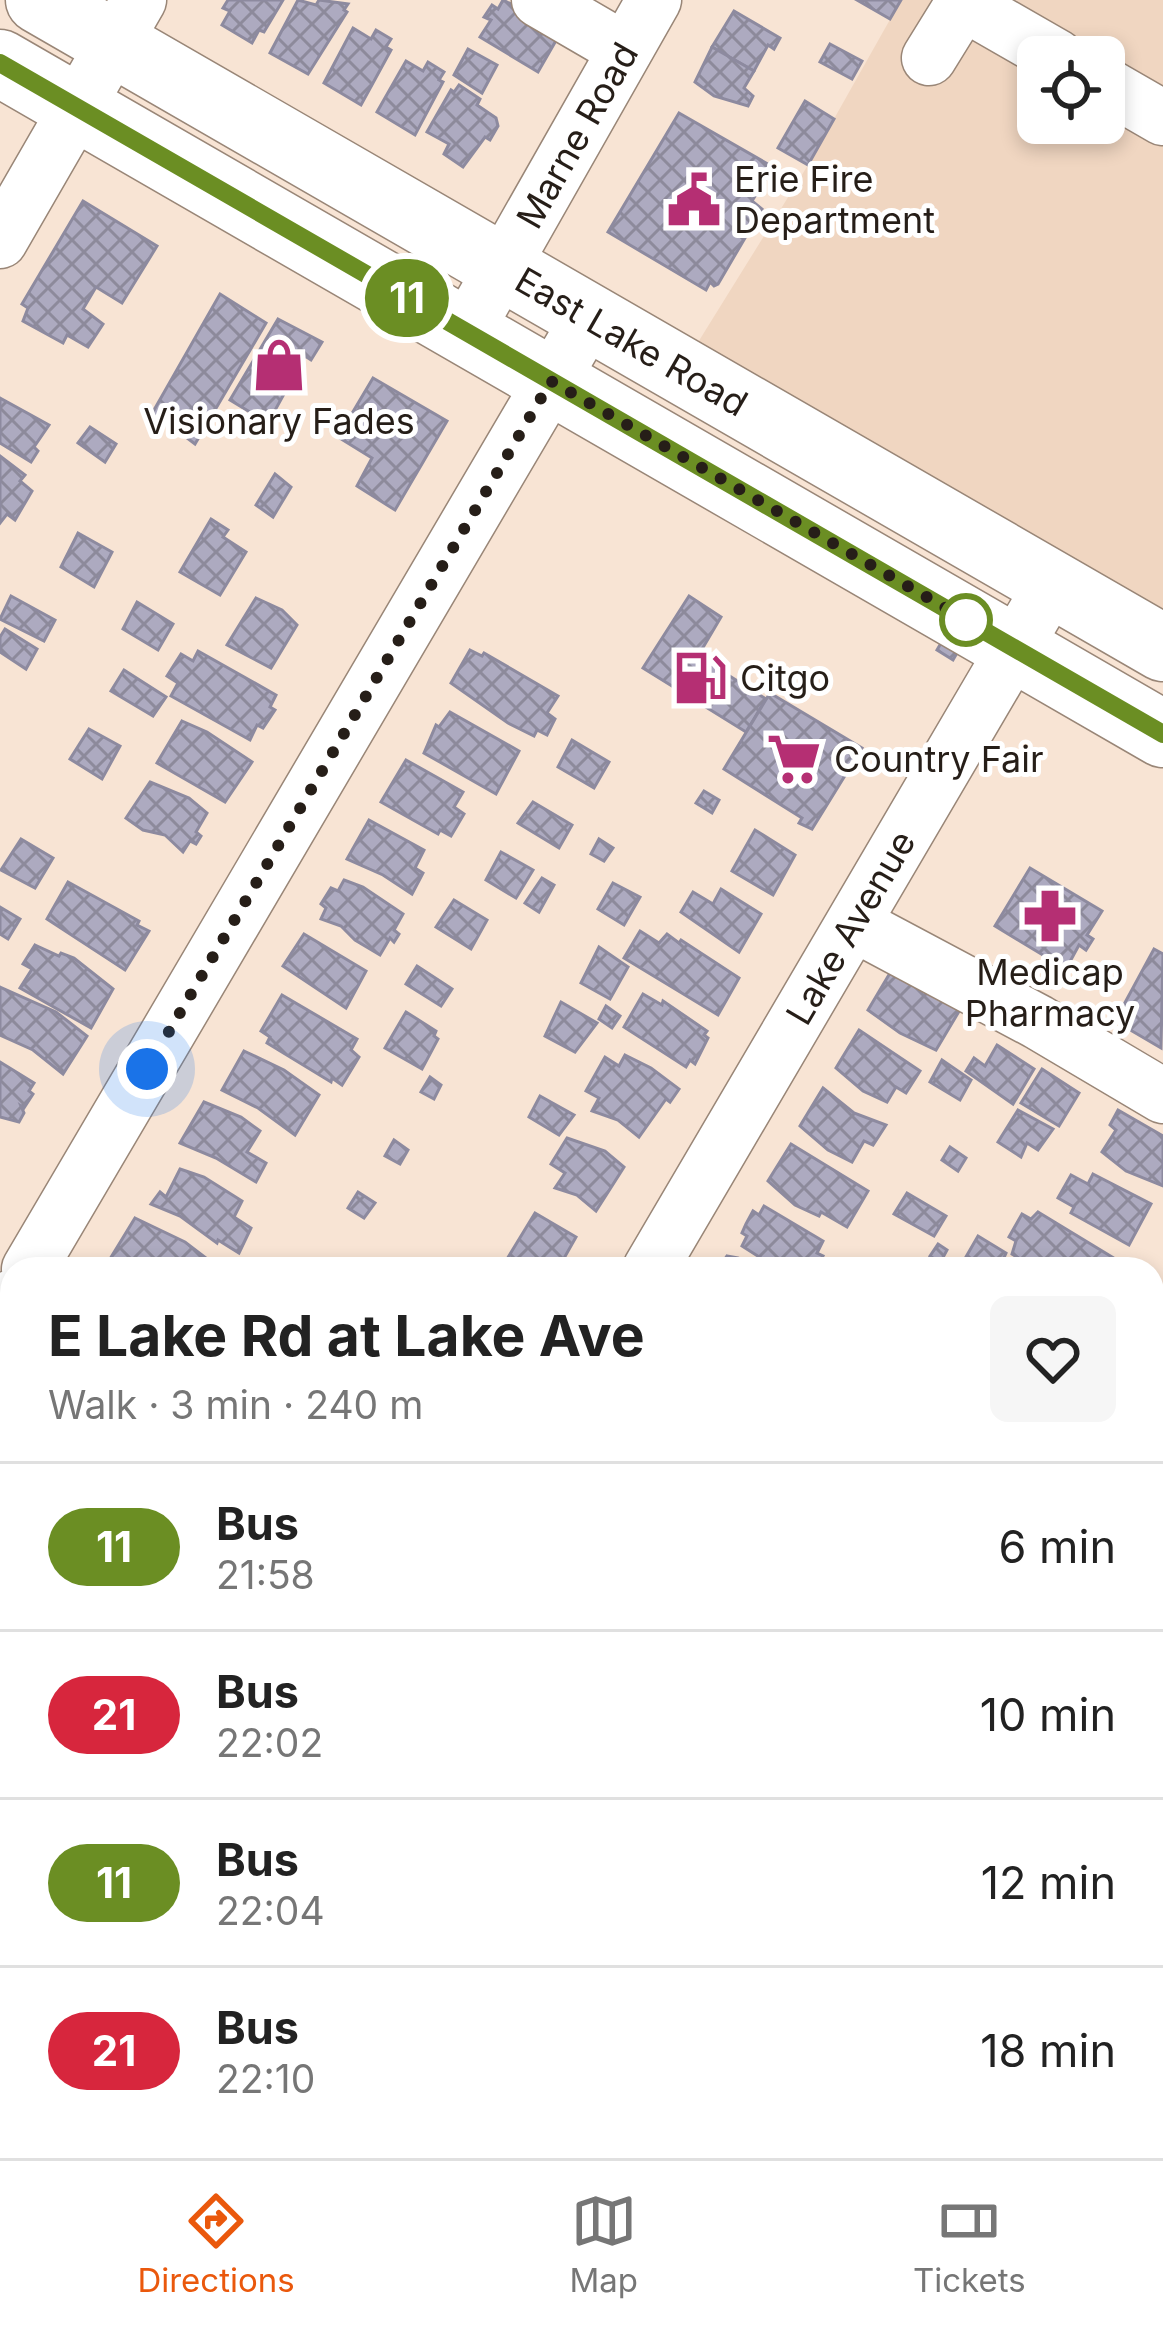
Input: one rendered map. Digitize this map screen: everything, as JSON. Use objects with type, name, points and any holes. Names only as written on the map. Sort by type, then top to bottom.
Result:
[{"type":"main road","name":"East Lake Road","points":[[39,0],[127,22],[502,267],[1163,648]]},
{"type":"main road","name":"East Lake Road","points":[[0,63],[1163,734]]},
{"type":"street","points":[[539,0],[625,50]]},
{"type":"street","name":"Marne Road","points":[[466,332],[654,0]]},
{"type":"street","points":[[928,58],[963,4],[1020,36]]},
{"type":"street","points":[[0,241],[127,22]]},
{"type":"street","points":[[1125,96],[1163,118]]},
{"type":"street","points":[[36,1257],[589,317]]},
{"type":"street","name":"Lake Avenue","points":[[657,1257],[1052,584]]},
{"type":"street","points":[[854,924],[1161,1090]]},
{"type":"shaded area","points":[[901,0],[1163,0],[1163,625],[692,352],[808,165]]},
{"type":"building","points":[[228,0],[283,0],[252,43],[222,25],[230,11],[223,8]]},
{"type":"building","points":[[298,0],[348,4],[308,74],[270,53]]},
{"type":"building","points":[[503,0],[562,30],[538,72],[480,37],[491,20],[484,17],[492,5],[498,9]]},
{"type":"building","points":[[857,0],[901,0],[890,19]]},
{"type":"building","points":[[734,11],[780,38],[774,49],[768,45],[754,71],[712,47]]},
{"type":"building","points":[[353,28],[371,39],[376,30],[391,39],[386,47],[391,50],[361,105],[324,83]]},
{"type":"building","points":[[830,44],[862,61],[852,79],[820,62]]},
{"type":"building","points":[[712,47],[754,71],[744,88],[753,96],[748,106],[714,96],[695,82]]},
{"type":"building","points":[[468,49],[497,65],[482,93],[454,75]]},
{"type":"building","points":[[406,61],[423,71],[428,62],[444,72],[415,135],[377,112]]},
{"type":"building","points":[[459,85],[480,99],[477,105],[496,118],[498,126],[463,167],[444,154],[449,144],[427,132],[451,90]]},
{"type":"building","points":[[805,101],[834,119],[808,165],[778,148]]},
{"type":"building","points":[[679,113],[773,167],[752,201],[762,209],[718,284],[710,282],[706,290],[608,232]]},
{"type":"building","points":[[83,201],[157,246],[122,303],[96,287],[83,309],[103,324],[88,347],[67,335],[63,343],[23,321],[28,308],[22,304]]},
{"type":"building","points":[[220,294],[266,323],[195,444],[150,417]]},
{"type":"building","points":[[278,319],[322,342],[311,360],[305,356],[268,423],[230,400]]},
{"type":"building","points":[[373,378],[447,421],[395,510],[357,486],[372,458],[338,437]]},
{"type":"building","points":[[0,398],[49,425],[34,447],[38,451],[31,462],[0,443]]},
{"type":"building","points":[[90,427],[116,444],[105,462],[78,443]]},
{"type":"building","points":[[0,456],[25,475],[20,481],[32,491],[15,520],[7,514],[0,523]]},
{"type":"building","points":[[275,474],[291,487],[273,517],[256,505]]},
{"type":"building","points":[[211,519],[228,530],[223,537],[246,552],[220,595],[180,572]]},
{"type":"building","points":[[78,533],[112,552],[94,587],[61,567]]},
{"type":"building","points":[[11,596],[55,620],[44,641],[0,619]]},
{"type":"building","points":[[689,596],[721,617],[698,656],[766,699],[746,732],[643,668]]},
{"type":"building","points":[[256,598],[282,610],[297,625],[271,668],[227,645]]},
{"type":"building","points":[[137,602],[173,624],[158,650],[123,629]]},
{"type":"building","points":[[5,629],[37,649],[26,669],[0,652]]},
{"type":"building","points":[[941,643],[957,653],[953,660],[937,650]]},
{"type":"building","points":[[470,650],[484,653],[558,696],[547,713],[555,719],[547,735],[537,730],[534,736],[508,723],[451,683]]},
{"type":"building","points":[[198,651],[276,695],[270,707],[275,710],[263,728],[257,725],[250,740],[171,696],[178,683],[167,676],[181,654],[193,661]]},
{"type":"building","points":[[124,670],[166,697],[153,716],[111,691]]},
{"type":"building","points":[[770,693],[862,748],[812,829],[724,769]]},
{"type":"building","points":[[450,712],[519,751],[496,794],[424,753],[436,725]]},
{"type":"building","points":[[182,721],[252,762],[225,802],[157,763]]},
{"type":"building","points":[[89,729],[120,746],[102,779],[70,759]]},
{"type":"building","points":[[572,740],[609,762],[594,788],[558,767]]},
{"type":"building","points":[[406,760],[463,792],[454,807],[464,814],[451,836],[440,830],[438,834],[381,802]]},
{"type":"building","points":[[150,782],[189,798],[207,813],[196,832],[201,836],[183,852],[165,835],[143,830],[126,818]]},
{"type":"building","points":[[704,791],[719,800],[712,813],[696,803]]},
{"type":"building","points":[[533,802],[572,825],[559,848],[518,823]]},
{"type":"building","points":[[369,820],[424,850],[415,868],[423,873],[412,894],[347,859]]},
{"type":"building","points":[[755,830],[795,855],[773,895],[732,871]]},
{"type":"building","points":[[21,839],[53,858],[35,888],[1,870]]},
{"type":"building","points":[[599,839],[613,848],[604,861],[591,854]]},
{"type":"building","points":[[501,852],[533,870],[516,898],[486,880]]},
{"type":"building","points":[[1030,868],[1102,911],[1087,935],[1093,939],[1086,950],[1079,945],[1066,969],[995,926]]},
{"type":"building","points":[[542,878],[554,885],[539,912],[525,903]]},
{"type":"building","points":[[344,880],[403,914],[394,930],[399,934],[394,942],[390,938],[380,955],[341,926],[321,919],[326,908],[321,904],[331,888],[338,891]]},
{"type":"building","points":[[68,882],[149,931],[125,970],[47,919]]},
{"type":"building","points":[[613,883],[640,897],[624,925],[598,909]]},
{"type":"building","points":[[721,889],[761,914],[739,952],[681,912],[693,892],[713,904]]},
{"type":"building","points":[[454,900],[487,920],[471,949],[436,927]]},
{"type":"building","points":[[0,907],[20,919],[8,939],[0,934]]},
{"type":"building","points":[[640,931],[659,943],[667,934],[681,940],[739,978],[718,1015],[624,958]]},
{"type":"building","points":[[304,934],[366,971],[346,1008],[283,966]]},
{"type":"building","points":[[35,945],[74,958],[113,989],[91,1028],[20,988],[32,969],[23,964]]},
{"type":"building","points":[[599,947],[628,967],[610,999],[581,983]]},
{"type":"building","points":[[1154,949],[1163,954],[1161,1048],[1115,1021]]},
{"type":"building","points":[[417,966],[452,989],[441,1006],[406,984]]},
{"type":"building","points":[[893,968],[925,992],[961,1008],[936,1050],[868,1010]]},
{"type":"building","points":[[0,987],[56,1012],[87,1036],[63,1074],[33,1050],[0,1035]]},
{"type":"building","points":[[643,994],[662,1005],[663,1001],[707,1031],[695,1064],[690,1060],[686,1067],[624,1027]]},
{"type":"building","points":[[282,995],[357,1039],[351,1050],[359,1057],[342,1085],[267,1043],[270,1037],[261,1031]]},
{"type":"building","points":[[561,1002],[597,1023],[575,1052],[545,1036]]},
{"type":"building","points":[[606,1006],[620,1016],[612,1028],[599,1019]]},
{"type":"building","points":[[406,1012],[436,1031],[438,1039],[422,1069],[385,1048]]},
{"type":"building","points":[[859,1030],[920,1071],[906,1093],[896,1087],[887,1102],[863,1091],[836,1068]]},
{"type":"building","points":[[997,1045],[1034,1069],[1013,1104],[966,1071],[974,1058],[985,1066]]},
{"type":"building","points":[[244,1051],[284,1070],[319,1095],[295,1135],[222,1090]]},
{"type":"building","points":[[625,1055],[679,1089],[639,1137],[618,1120],[592,1111],[599,1098],[586,1091],[605,1057],[619,1066]]},
{"type":"building","points":[[942,1060],[971,1080],[960,1100],[930,1082]]},
{"type":"building","points":[[0,1062],[34,1083],[29,1091],[33,1094],[21,1106],[24,1113],[19,1122],[0,1117]]},
{"type":"building","points":[[1042,1069],[1079,1093],[1059,1126],[1021,1103]]},
{"type":"building","points":[[430,1077],[441,1085],[434,1099],[421,1092]]},
{"type":"building","points":[[823,1088],[854,1113],[886,1125],[873,1145],[864,1141],[852,1162],[828,1150],[800,1126]]},
{"type":"building","points":[[540,1096],[574,1115],[559,1135],[529,1117]]},
{"type":"building","points":[[204,1102],[241,1117],[260,1131],[247,1152],[266,1163],[256,1182],[180,1143]]},
{"type":"building","points":[[1018,1110],[1053,1129],[1038,1150],[1027,1143],[1021,1157],[998,1142]]},
{"type":"building","points":[[1118,1110],[1163,1136],[1163,1186],[1126,1171],[1102,1152],[1116,1130],[1110,1125]]},
{"type":"building","points":[[567,1138],[605,1151],[624,1167],[596,1211],[577,1195],[555,1188],[565,1173],[551,1164]]},
{"type":"building","points":[[394,1140],[408,1150],[400,1164],[385,1156]]},
{"type":"building","points":[[791,1144],[868,1191],[847,1227],[821,1212],[819,1216],[795,1205],[768,1181]]},
{"type":"building","points":[[950,1147],[966,1158],[958,1171],[942,1160]]},
{"type":"building","points":[[180,1169],[204,1177],[242,1201],[234,1217],[251,1228],[239,1253],[180,1216],[151,1204],[160,1192],[166,1197]]},
{"type":"building","points":[[1093,1174],[1151,1204],[1129,1245],[1071,1213],[1074,1207],[1058,1198],[1071,1175],[1088,1184]]},
{"type":"building","points":[[358,1192],[375,1203],[364,1218],[348,1208]]},
{"type":"building","points":[[907,1193],[946,1216],[934,1236],[894,1214]]},
{"type":"building","points":[[764,1206],[823,1241],[817,1253],[822,1257],[759,1257],[742,1246],[747,1236],[742,1233],[753,1211],[759,1215]]},
{"type":"building","points":[[1038,1212],[1112,1257],[1017,1257],[1012,1254],[1016,1241],[1009,1237],[1022,1214],[1031,1219]]},
{"type":"building","points":[[535,1213],[576,1237],[565,1257],[508,1257]]},
{"type":"building","points":[[135,1218],[205,1257],[111,1257]]},
{"type":"building","points":[[978,1236],[1006,1253],[1004,1257],[966,1257]]},
{"type":"building","points":[[938,1244],[947,1250],[943,1257],[930,1256]]},
{"type":"bus line","name":"11","points":[[0,63],[1163,734]]},
{"type":"place","name":"Erie Fire Department","points":[[694,200]]},
{"type":"place","name":"Visionary Fades","points":[[279,365]]},
{"type":"place","name":"Citgo","points":[[700,678]]},
{"type":"place","name":"Country Fair","points":[[794,759]]},
{"type":"place","name":"Medicap Pharmacy","points":[[1050,916]]},
{"type":"route","points":[[147,1069],[551,381],[970,622],[966,620]]}]
